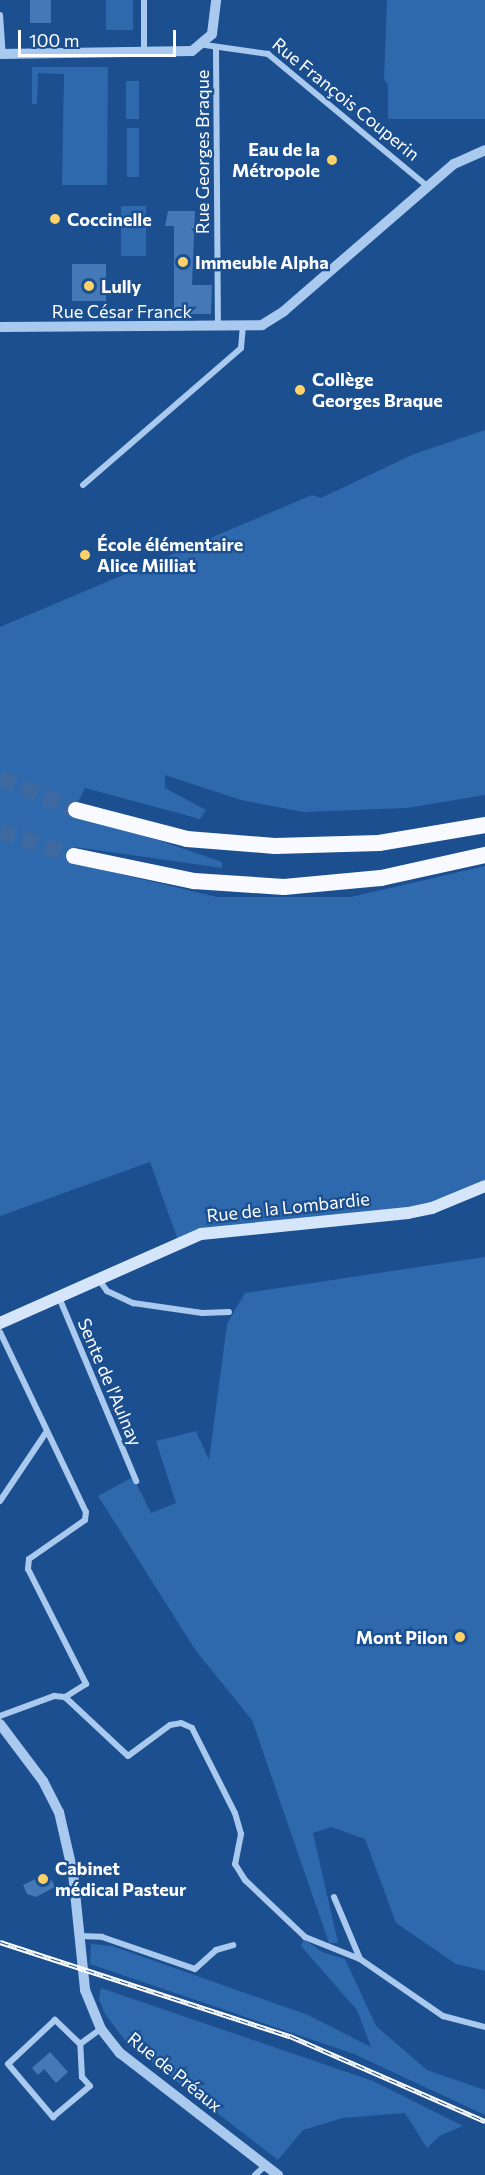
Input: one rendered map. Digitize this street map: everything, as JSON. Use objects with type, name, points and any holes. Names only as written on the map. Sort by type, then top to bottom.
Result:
[{"type":"highway","points":[[76,810],[187,839],[275,846],[379,843],[485,825]]},
{"type":"highway","points":[[74,856],[194,881],[284,887],[381,878],[485,855]]},
{"type":"main road","name":"Rue de la Lombardie","points":[[0,1323],[58,1294],[201,1234],[408,1213],[432,1208],[485,1186]]},
{"type":"street","points":[[144,0],[144,54]]},
{"type":"street","points":[[210,47],[215,26],[216,0]]},
{"type":"street","points":[[0,15],[1,54]]},
{"type":"street","name":"Rue François Couperin","points":[[1,54],[183,53],[210,47],[268,54],[428,186]]},
{"type":"street","name":"Rue Georges Braque","points":[[210,47],[218,327]]},
{"type":"street","name":"Rue César Franck","points":[[0,327],[243,327],[275,319],[428,186],[466,156],[485,150]]},
{"type":"street","points":[[83,484],[241,348],[243,327]]},
{"type":"street","points":[[97,1277],[107,1291],[133,1303],[202,1313],[229,1311]]},
{"type":"street","name":"Sente de l'Aulnay","points":[[58,1294],[136,1481]]},
{"type":"street","points":[[0,1332],[86,1512],[85,1520],[29,1559],[28,1569],[86,1684],[65,1697],[54,1696],[0,1716]]},
{"type":"street","points":[[0,1501],[46,1431]]},
{"type":"street","points":[[65,1697],[128,1756],[170,1725],[182,1723],[192,1728],[235,1813],[241,1834],[235,1864],[240,1872],[305,1937],[360,1959],[443,2016],[485,2027]]},
{"type":"street","name":"Rue de Préaux","points":[[0,1724],[43,1781],[59,1812],[68,1845],[85,1990],[101,2029],[120,2053],[278,2175]]},
{"type":"street","points":[[334,1897],[360,1959]]},
{"type":"street","points":[[80,1936],[102,1938],[195,1969],[216,1950],[233,1945]]},
{"type":"street","points":[[55,2020],[80,2044],[82,2077],[90,2086],[53,2117],[8,2064],[55,2020]]},
{"type":"street","points":[[80,2044],[101,2029]]},
{"type":"street","points":[[255,2175],[266,2164]]},
{"type":"shaded area","points":[[106,0],[133,0],[133,30],[106,30]]},
{"type":"shaded area","points":[[387,0],[485,0],[485,119],[388,119],[388,85],[384,79]]},
{"type":"shaded area","points":[[32,67],[108,67],[107,185],[62,185],[64,74],[38,73],[37,104],[32,104]]},
{"type":"shaded area","points":[[126,81],[139,81],[139,119],[126,119]]},
{"type":"shaded area","points":[[127,128],[139,128],[139,177],[127,177]]},
{"type":"shaded area","points":[[121,206],[146,206],[146,256],[121,256]]},
{"type":"shaded area","points":[[485,430],[485,795],[407,808],[303,812],[241,800],[165,775],[165,788],[206,810],[200,819],[85,788],[71,816],[155,839],[222,862],[222,868],[75,847],[73,863],[217,897],[351,897],[485,866],[485,1189],[470,1198],[366,1216],[179,1243],[150,1162],[0,1216],[0,627],[312,495],[321,498],[414,454]]},
{"type":"shaded area","points":[[485,1257],[485,1971],[456,1964],[396,1923],[365,1839],[331,1827],[313,1833],[338,1943],[329,1943],[252,1720],[196,1651],[98,1496],[133,1477],[151,1513],[176,1503],[156,1441],[196,1431],[209,1460],[227,1324],[245,1293]]},
{"type":"shaded area","points":[[304,1939],[322,1952],[345,1959],[376,2026],[427,2070],[485,2090],[485,2115],[354,2054],[90,1964],[91,1944],[112,1946],[308,2015],[371,2047],[357,2010],[301,1946]]},
{"type":"shaded area","points":[[101,1988],[373,2081],[463,2126],[441,2135],[427,2148],[405,2113],[343,2118],[303,2130],[278,2160],[127,2043],[105,2014],[99,1999]]},
{"type":"building","points":[[30,0],[51,0],[51,23],[30,23]]},
{"type":"building","name":"Immeuble Alpha","points":[[168,211],[195,211],[192,285],[212,285],[211,314],[174,314],[174,226],[165,226]]},
{"type":"building","name":"Lully","points":[[72,264],[106,264],[106,301],[72,301]]},
{"type":"building","name":"Cabinet médical Pasteur","points":[[48,1873],[55,1887],[36,1897],[27,1894],[23,1885]]},
{"type":"building","points":[[50,2052],[68,2072],[56,2083],[44,2069],[38,2075],[32,2068]]},
{"type":"tunnel","points":[[0,778],[76,810]]},
{"type":"tunnel","points":[[0,831],[74,856]]},
{"type":"railway","points":[[0,1942],[290,2036],[485,2121]]},
{"type":"place","name":"Eau de la Métropole","points":[[332,160]]},
{"type":"place","name":"Coccinelle","points":[[55,219]]},
{"type":"place","name":"Immeuble Alpha","points":[[183,262]]},
{"type":"place","name":"Lully","points":[[89,286]]},
{"type":"place","name":"Collège Georges Braque","points":[[300,390]]},
{"type":"place","name":"École élémentaire Alice Milliat","points":[[85,555]]},
{"type":"place","name":"Mont Pilon","points":[[460,1637]]},
{"type":"place","name":"Cabinet médical Pasteur","points":[[43,1879]]}]
